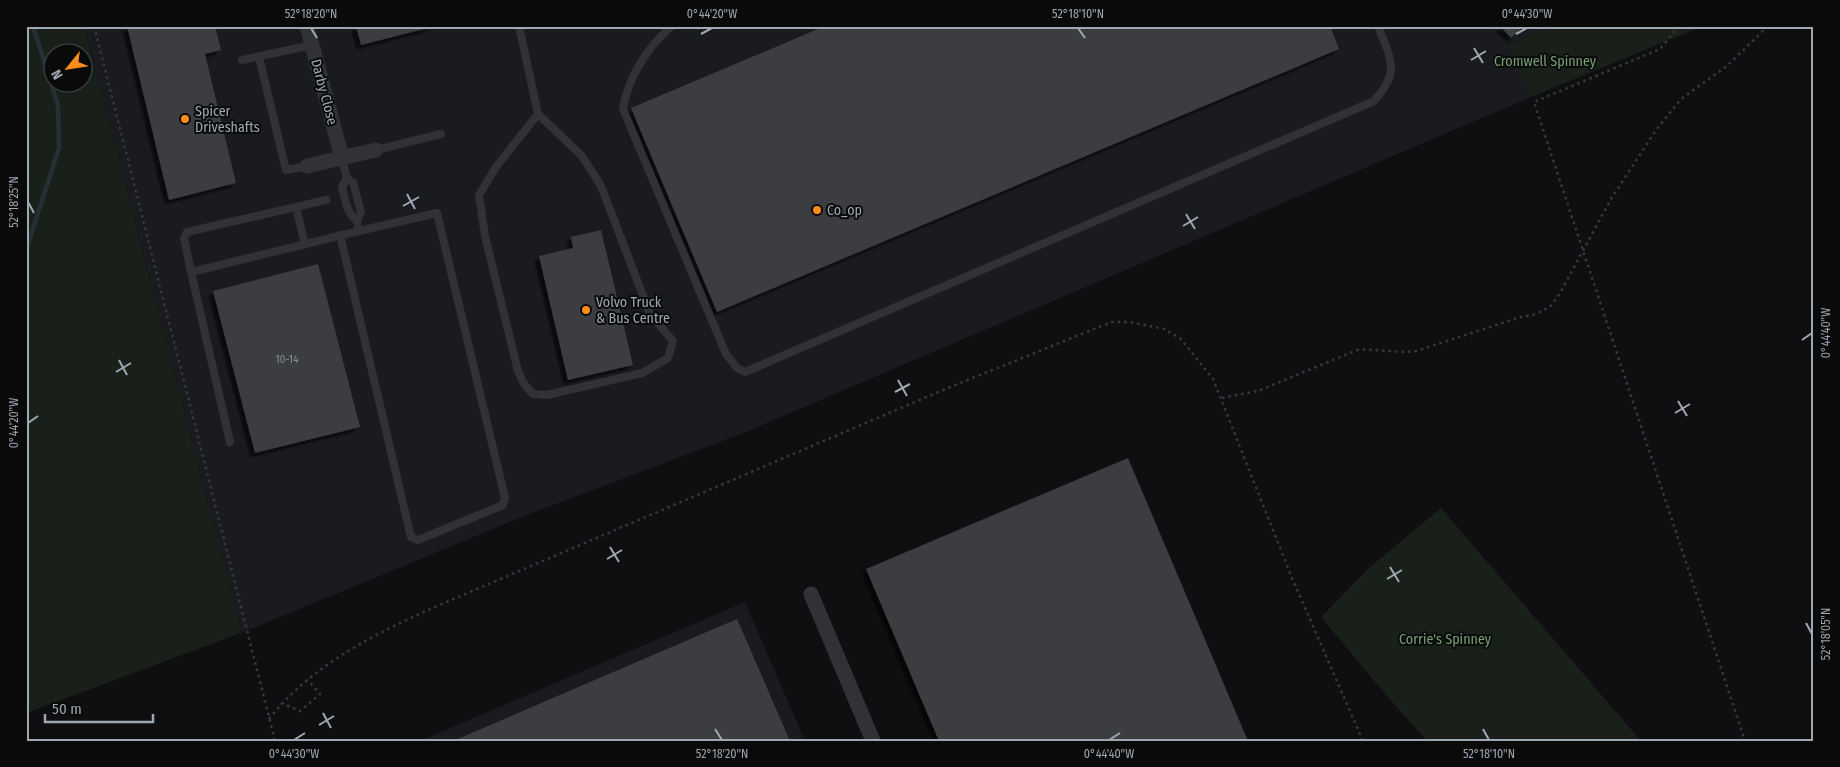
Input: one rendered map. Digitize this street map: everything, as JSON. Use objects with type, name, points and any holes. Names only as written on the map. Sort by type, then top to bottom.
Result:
[{"type":"street","name":"Darby Close","points":[[307,26],[342,158]]},
{"type":"street","points":[[307,166],[376,150]]},
{"type":"street","points":[[811,594],[874,741]]},
{"type":"lane","points":[[519,26],[528,58],[538,114],[582,156],[601,186],[650,314],[674,341],[668,358],[642,373],[547,395],[533,394],[524,384],[518,371],[480,211],[479,195],[487,180],[538,114]]},
{"type":"lane","points":[[672,26],[647,52],[625,94],[622,109],[726,354],[737,368],[745,372],[1374,101],[1387,86],[1393,69],[1378,26]]},
{"type":"lane","points":[[242,60],[312,45]]},
{"type":"lane","points":[[259,57],[286,170],[307,166]]},
{"type":"lane","points":[[376,150],[440,134]]},
{"type":"lane","points":[[342,158],[347,178],[353,182],[361,212],[357,221],[359,231]]},
{"type":"lane","points":[[347,178],[342,186],[349,215],[357,221]]},
{"type":"lane","points":[[230,442],[184,238],[187,232],[326,200]]},
{"type":"lane","points":[[296,207],[306,244]]},
{"type":"lane","points":[[191,272],[340,235],[437,213],[505,498],[503,505],[418,540],[411,537],[340,235]]},
{"type":"path","points":[[94,26],[275,741]]},
{"type":"path","points":[[1679,26],[1660,49],[1534,102],[1745,741]]},
{"type":"path","points":[[1222,398],[1258,391],[1356,350],[1371,349],[1404,353],[1416,351],[1521,317],[1533,315],[1550,307],[1611,199],[1656,130],[1681,99],[1727,66],[1768,26]]},
{"type":"path","points":[[269,719],[281,703],[308,680],[373,636],[428,610],[943,390],[1112,322],[1130,322],[1164,329],[1180,338],[1213,379],[1292,578],[1363,741]]},
{"type":"path","points":[[281,703],[300,711],[320,694],[308,680]]},
{"type":"shaded area","points":[[84,26],[1556,26],[1508,46],[1531,97],[741,434],[527,515],[241,633],[92,57],[92,42],[88,42]]},
{"type":"shaded area","points":[[745,602],[805,741],[420,741]]},
{"type":"green space","points":[[26,26],[84,26],[88,42],[42,42],[42,92],[92,92],[92,57],[241,633],[26,713]]},
{"type":"green space","name":"Cromwell Spinney","points":[[1556,26],[1703,26],[1531,97],[1508,46]]},
{"type":"green space","name":"Corrie's Spinney","points":[[1441,508],[1641,741],[1427,741],[1386,695],[1321,617],[1369,568]]},
{"type":"building","name":"Spicer Driveshafts","points":[[127,26],[215,26],[221,50],[205,54],[236,183],[169,200]]},
{"type":"building","points":[[356,26],[432,26],[432,27],[361,45]]},
{"type":"building","name":"Co_op","points":[[825,26],[1330,26],[1339,49],[717,312],[631,108]]},
{"type":"building","points":[[1500,26],[1524,26],[1511,38]]},
{"type":"building","name":"Volvo Truck & Bus Centre","points":[[601,230],[633,365],[568,380],[539,256],[573,248],[571,237]]},
{"type":"building","points":[[318,264],[360,427],[255,453],[213,291]]},
{"type":"building","points":[[1128,458],[1248,741],[939,741],[866,569]]},
{"type":"building","points":[[737,619],[790,741],[453,741]]},
{"type":"waterway","points":[[26,250],[59,148],[58,105],[33,26]]},
{"type":"place","name":"Spicer Driveshafts","points":[[185,119]]},
{"type":"place","name":"Co_op","points":[[817,210]]},
{"type":"place","name":"Volvo Truck & Bus Centre","points":[[586,310]]}]
